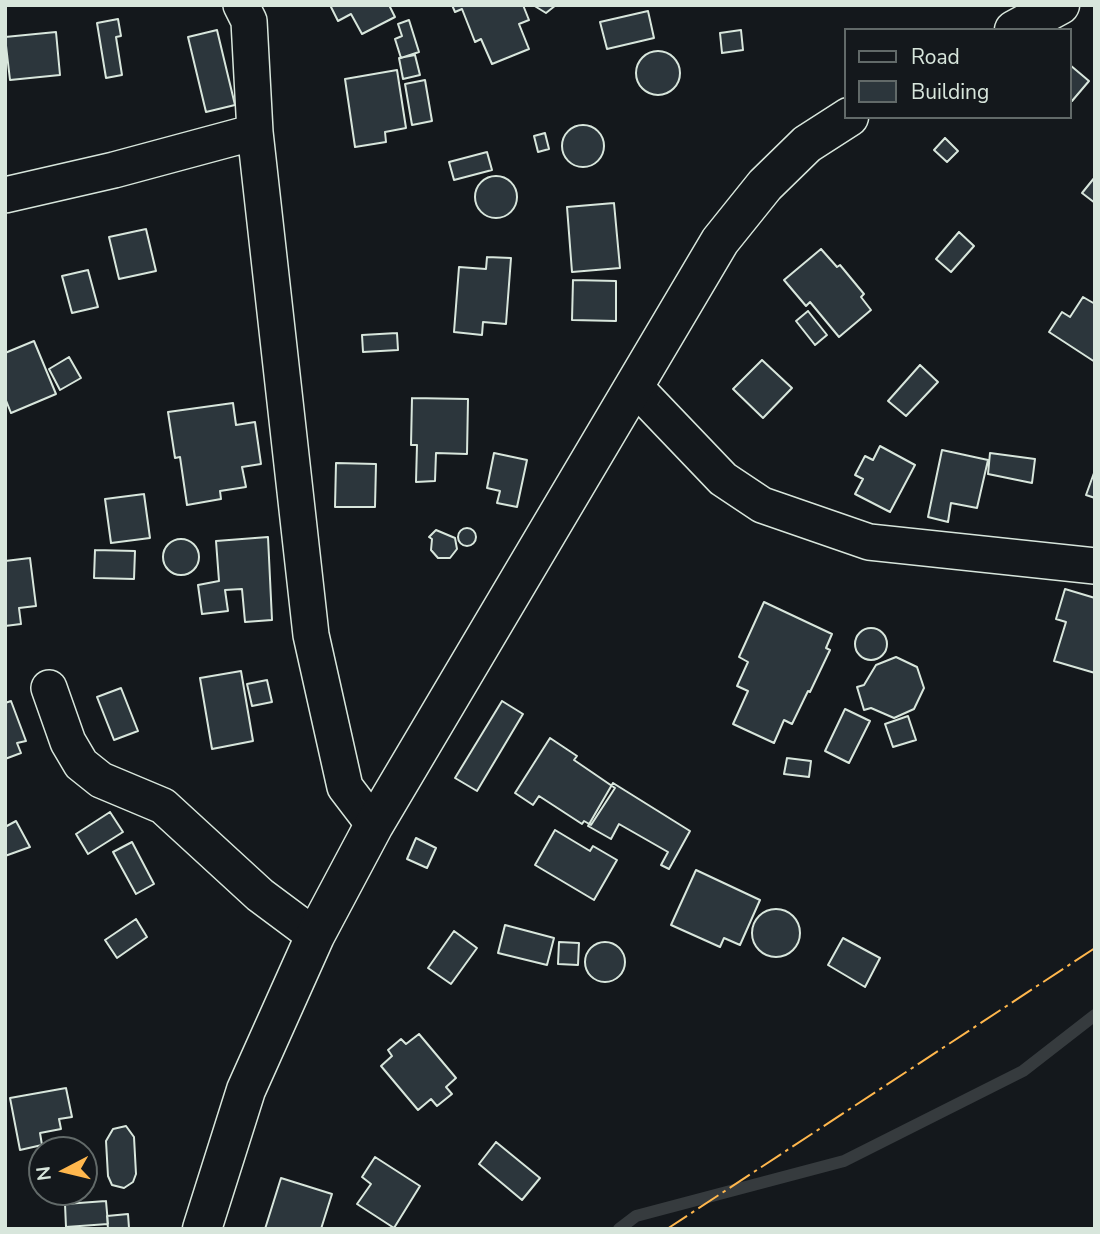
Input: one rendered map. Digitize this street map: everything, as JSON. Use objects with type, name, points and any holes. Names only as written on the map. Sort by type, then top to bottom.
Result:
[{"type":"street","points":[[241,5],[249,21],[255,132],[311,635],[345,787],[374,825]]},
{"type":"street","points":[[1018,28],[1060,5]]},
{"type":"street","points":[[202,1229],[246,1090],[316,936],[374,825],[720,242],[765,185],[807,144],[846,119]]},
{"type":"street","points":[[5,195],[114,170],[255,132]]},
{"type":"street","points":[[635,387],[723,479],[762,505],[869,542],[1095,566]]},
{"type":"street","points":[[49,688],[68,742],[81,764],[101,780],[163,806],[260,895],[316,936]]},
{"type":"building","points":[[330,5],[389,5],[395,17],[362,34],[351,14],[338,21]]},
{"type":"building","points":[[452,5],[523,5],[529,20],[519,24],[529,49],[492,64],[481,39],[475,42],[462,9],[455,12]]},
{"type":"building","points":[[533,5],[556,5],[546,13]]},
{"type":"building","points":[[648,11],[654,38],[607,49],[600,22]]},
{"type":"building","points":[[118,19],[121,36],[116,37],[122,75],[106,78],[97,23]]},
{"type":"building","points":[[409,20],[419,52],[401,58],[395,39],[402,36],[398,24]]},
{"type":"building","points":[[217,30],[235,105],[206,112],[188,37]]},
{"type":"building","points":[[741,30],[743,50],[722,53],[720,33]]},
{"type":"building","points":[[56,32],[60,75],[10,80],[5,37]]},
{"type":"building","points":[[658,51],[673,58],[680,73],[673,88],[658,95],[643,88],[636,73],[643,58]]},
{"type":"building","points":[[415,55],[420,75],[403,79],[399,58]]},
{"type":"building","points":[[1072,67],[1089,81],[1072,101]]},
{"type":"building","points":[[397,70],[406,128],[385,132],[386,142],[355,147],[345,79]]},
{"type":"building","points":[[425,80],[432,121],[412,125],[405,84]]},
{"type":"building","points":[[583,125],[598,131],[604,146],[598,161],[583,167],[568,161],[562,146],[568,131]]},
{"type":"building","points":[[545,133],[549,149],[538,152],[534,136]]},
{"type":"building","points":[[945,138],[958,151],[947,162],[934,150]]},
{"type":"building","points":[[487,152],[492,170],[454,180],[449,162]]},
{"type":"building","points":[[496,176],[511,182],[517,197],[511,212],[496,218],[481,212],[475,197],[481,182]]},
{"type":"building","points":[[1095,177],[1095,203],[1082,193]]},
{"type":"building","points":[[614,203],[620,268],[572,272],[567,207]]},
{"type":"building","points":[[146,229],[156,271],[119,279],[109,237]]},
{"type":"building","points":[[959,232],[974,246],[951,272],[936,259]]},
{"type":"building","points":[[821,249],[837,267],[840,265],[864,294],[861,297],[871,310],[839,337],[810,302],[806,306],[784,280]]},
{"type":"building","points":[[487,257],[511,258],[506,324],[483,322],[482,335],[454,332],[459,267],[486,269]]},
{"type":"building","points":[[88,270],[98,307],[72,313],[62,276]]},
{"type":"building","points":[[573,280],[616,281],[616,321],[572,320]]},
{"type":"building","points":[[1083,297],[1095,304],[1095,362],[1049,332],[1062,312],[1070,317]]},
{"type":"building","points":[[808,311],[827,335],[815,345],[796,321]]},
{"type":"building","points":[[397,333],[398,350],[363,352],[362,335]]},
{"type":"building","points":[[34,341],[56,394],[11,413],[5,398],[5,353]]},
{"type":"building","points":[[69,357],[81,378],[60,390],[49,369]]},
{"type":"building","points":[[762,360],[792,388],[763,418],[733,389]]},
{"type":"building","points":[[920,365],[938,382],[906,416],[888,401]]},
{"type":"building","points":[[412,398],[468,399],[467,454],[436,453],[435,481],[416,482],[417,445],[411,445]]},
{"type":"building","points":[[233,403],[236,425],[255,422],[261,464],[242,467],[246,487],[220,491],[221,499],[187,505],[180,457],[175,458],[168,412]]},
{"type":"building","points":[[880,446],[915,465],[890,512],[855,494],[863,479],[855,475],[865,456],[873,460]]},
{"type":"building","points":[[942,450],[988,460],[977,508],[951,503],[948,522],[928,517]]},
{"type":"building","points":[[494,453],[527,460],[517,507],[497,503],[500,491],[487,488]]},
{"type":"building","points":[[990,453],[1035,459],[1032,483],[988,474]]},
{"type":"building","points":[[336,463],[376,464],[375,507],[335,507]]},
{"type":"building","points":[[1095,474],[1095,498],[1086,495]]},
{"type":"building","points":[[144,494],[150,538],[111,543],[105,499]]},
{"type":"building","points":[[463,528],[471,528],[476,537],[474,544],[463,546],[458,541],[458,533]]},
{"type":"building","points":[[436,530],[455,538],[457,549],[450,558],[438,558],[431,550],[432,539],[429,537]]},
{"type":"building","points":[[268,537],[272,620],[245,622],[242,589],[225,590],[228,611],[202,614],[198,585],[219,581],[216,541]]},
{"type":"building","points":[[181,539],[194,544],[199,557],[194,570],[181,575],[168,570],[163,557],[168,544]]},
{"type":"building","points":[[95,550],[135,551],[134,579],[94,578]]},
{"type":"building","points":[[30,558],[36,606],[19,608],[21,624],[5,626],[5,561]]},
{"type":"building","points":[[1065,589],[1095,598],[1095,673],[1054,661],[1066,622],[1056,619]]},
{"type":"building","points":[[764,602],[832,634],[826,648],[830,650],[810,692],[808,691],[792,724],[784,720],[774,743],[733,724],[748,691],[737,686],[748,662],[739,657]]},
{"type":"building","points":[[871,628],[882,633],[887,644],[882,655],[871,660],[860,655],[855,644],[860,633]]},
{"type":"building","points":[[896,657],[917,667],[924,688],[914,709],[894,718],[871,708],[864,710],[857,687],[864,685],[876,665]]},
{"type":"building","points":[[241,671],[253,741],[212,749],[200,678]]},
{"type":"building","points":[[267,680],[272,702],[252,706],[247,684]]},
{"type":"building","points":[[121,688],[138,731],[114,740],[97,697]]},
{"type":"building","points":[[11,701],[26,741],[17,743],[21,753],[5,759],[5,703]]},
{"type":"building","points":[[502,701],[523,714],[477,791],[455,778]]},
{"type":"building","points":[[845,709],[870,721],[849,763],[825,751]]},
{"type":"building","points":[[908,716],[916,740],[893,747],[885,724]]},
{"type":"building","points":[[550,738],[577,756],[574,760],[615,788],[591,825],[584,821],[582,824],[539,796],[533,805],[515,793]]},
{"type":"building","points":[[787,758],[811,761],[809,777],[784,774]]},
{"type":"building","points":[[613,783],[690,831],[669,869],[661,865],[668,852],[619,824],[611,839],[588,826]]},
{"type":"building","points":[[110,812],[123,832],[88,854],[76,834]]},
{"type":"building","points":[[16,821],[30,847],[5,856],[5,827]]},
{"type":"building","points":[[555,830],[590,851],[593,846],[617,860],[594,900],[535,865]]},
{"type":"building","points":[[416,838],[436,848],[427,868],[407,859]]},
{"type":"building","points":[[132,842],[154,884],[136,894],[113,852]]},
{"type":"building","points":[[696,870],[760,900],[740,945],[724,938],[720,947],[671,925]]},
{"type":"building","points":[[776,909],[793,916],[800,933],[793,950],[776,957],[759,950],[752,933],[759,916]]},
{"type":"building","points":[[136,919],[147,937],[117,958],[105,940]]},
{"type":"building","points":[[505,925],[554,938],[547,965],[498,953]]},
{"type":"building","points":[[454,931],[477,948],[451,984],[428,968]]},
{"type":"building","points":[[843,938],[880,958],[865,987],[828,965]]},
{"type":"building","points":[[559,942],[579,943],[578,965],[558,964]]},
{"type":"building","points":[[605,942],[619,948],[625,962],[619,976],[605,982],[591,976],[585,962],[591,948]]},
{"type":"building","points":[[419,1034],[456,1078],[446,1087],[452,1094],[437,1106],[431,1099],[418,1110],[381,1066],[392,1056],[388,1050],[401,1039],[406,1044]]},
{"type":"building","points":[[66,1088],[72,1117],[59,1119],[61,1129],[40,1133],[40,1136],[28,1136],[28,1148],[20,1150],[10,1098]]},
{"type":"building","points":[[126,1126],[134,1137],[136,1174],[133,1182],[124,1188],[112,1185],[108,1176],[106,1141],[113,1129]]},
{"type":"building","points":[[496,1142],[540,1178],[522,1200],[479,1164]]},
{"type":"building","points":[[375,1157],[420,1186],[394,1228],[357,1204],[371,1184],[362,1177]]},
{"type":"building","points":[[281,1178],[332,1194],[321,1229],[265,1229]]},
{"type":"building","points":[[106,1201],[108,1224],[66,1227],[65,1206],[98,1206],[98,1202]]},
{"type":"building","points":[[128,1214],[129,1228],[108,1229],[107,1216]]},
{"type":"waterway","points":[[619,1229],[636,1216],[844,1161],[1023,1071],[1095,1015]]},
{"type":"power","points":[[667,1229],[1095,948]]}]
